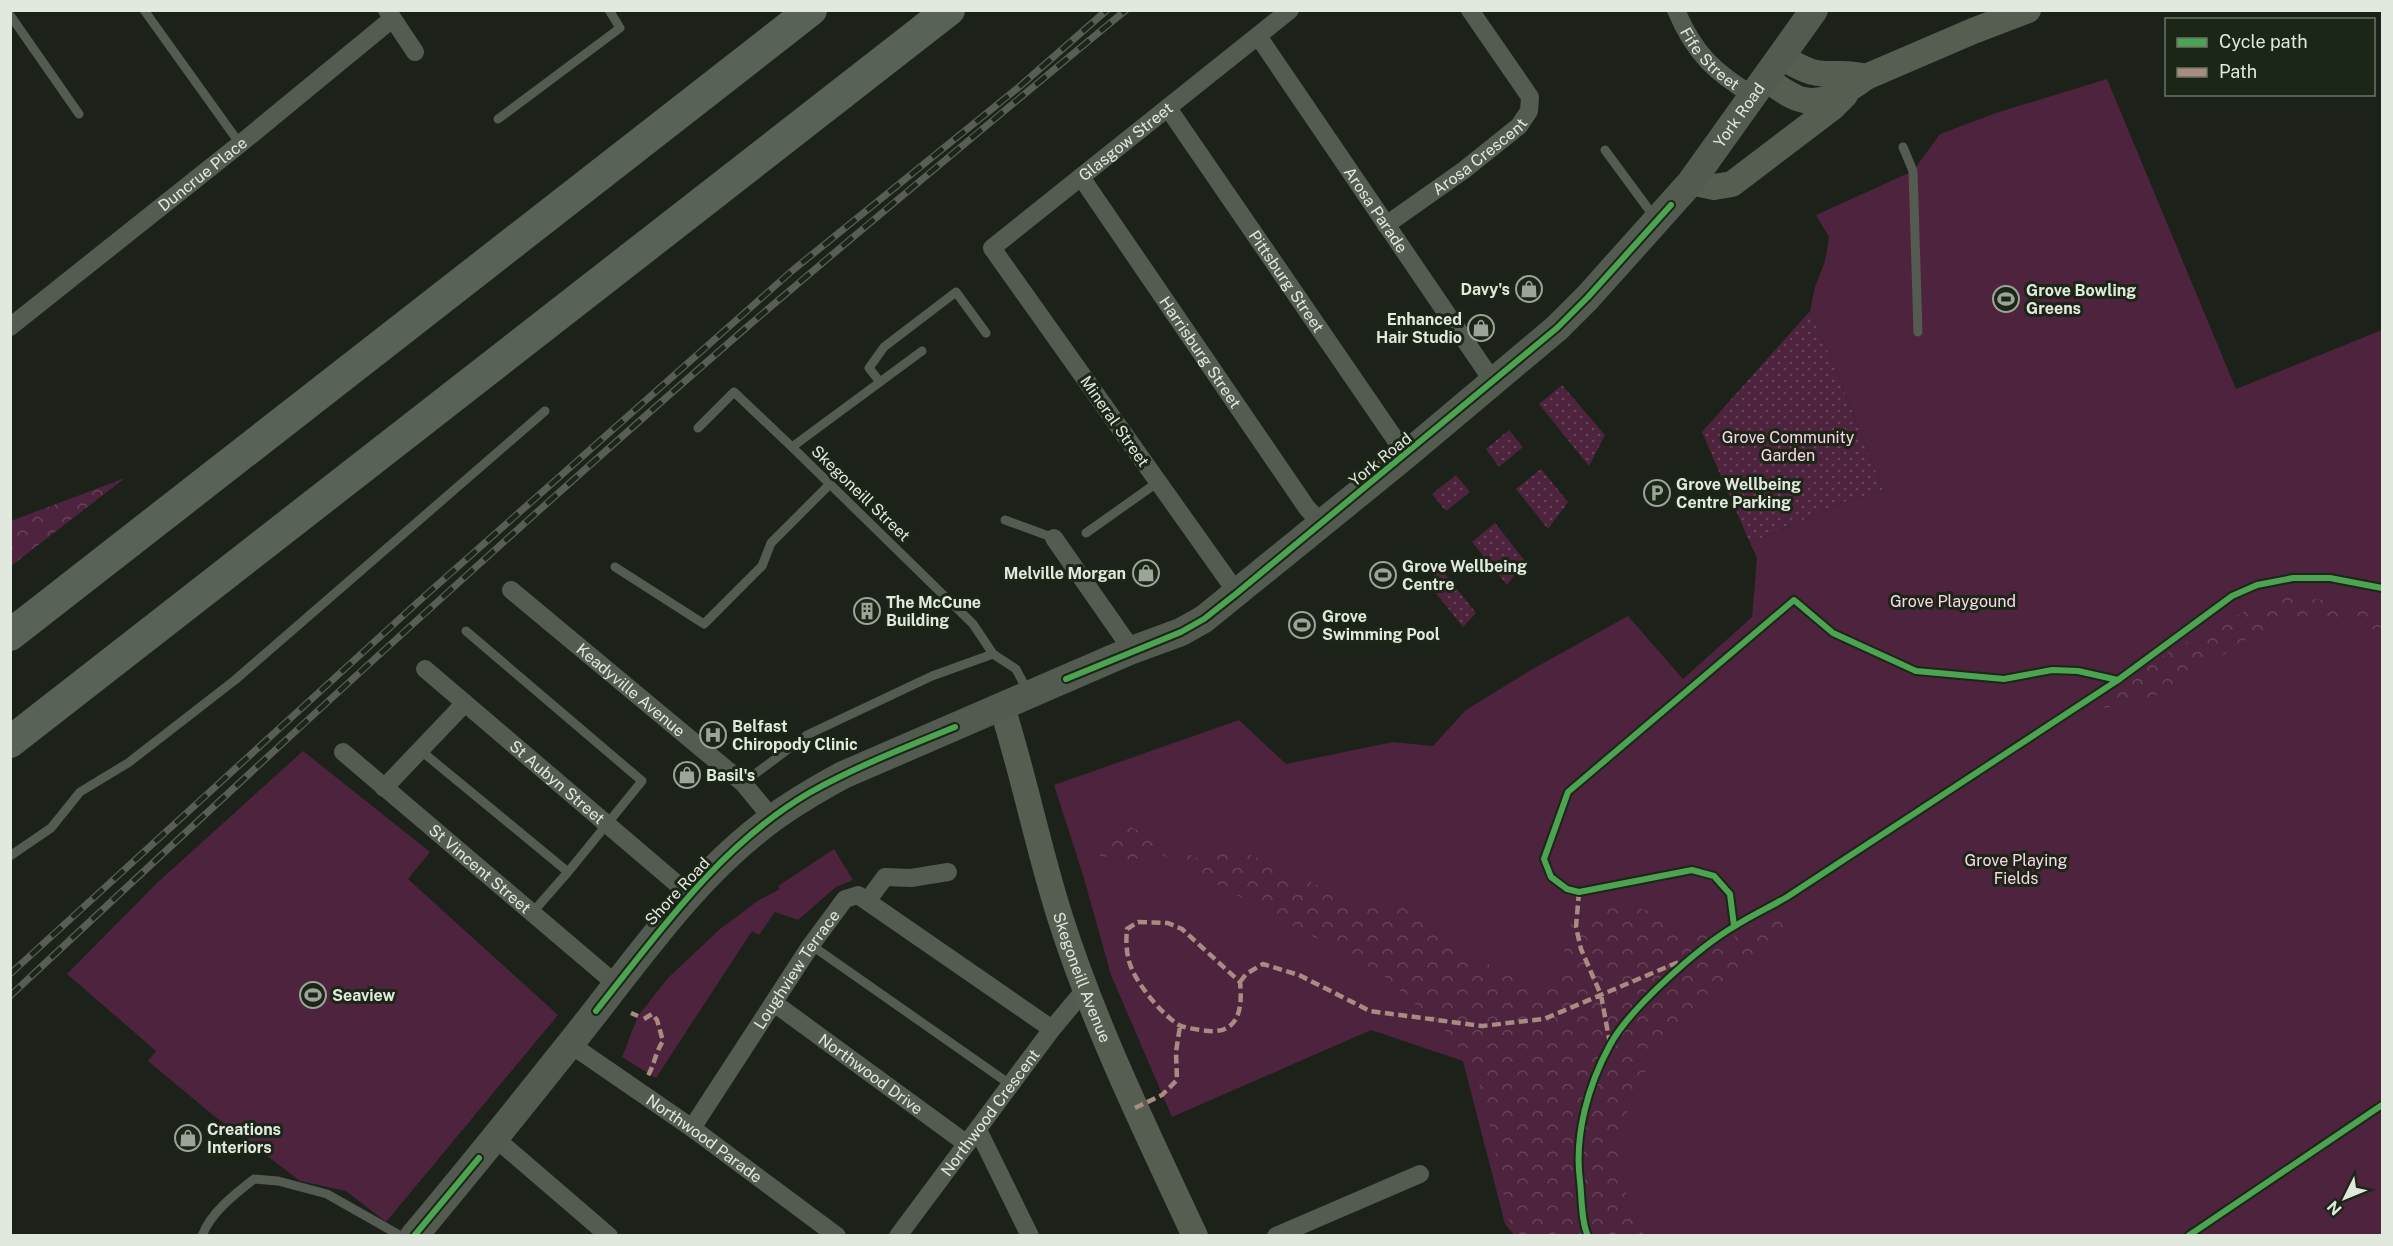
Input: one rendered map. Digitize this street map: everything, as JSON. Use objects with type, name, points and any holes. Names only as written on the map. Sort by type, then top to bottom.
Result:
[{"type":"highway","points":[[10,635],[811,10]]},
{"type":"highway","points":[[10,742],[949,10]]},
{"type":"main road","name":"York Road","points":[[1002,707],[1193,625],[1237,594],[1494,383],[1557,328],[1691,182],[1814,10]]},
{"type":"main road","name":"Shore Road","points":[[414,1236],[690,895],[732,853],[772,818],[808,794],[843,775],[1002,707]]},
{"type":"street","name":"Glasgow Street","points":[[992,248],[1290,10]]},
{"type":"street","name":"Arosa Crescent","points":[[1386,225],[1501,141],[1519,126],[1529,111],[1530,97],[1470,10]]},
{"type":"street","name":"Fife Street","points":[[1676,10],[1694,47],[1714,68],[1767,78]]},
{"type":"street","points":[[1691,182],[1714,187],[1732,184],[1832,108],[1859,83],[1973,31],[2028,10]]},
{"type":"street","name":"Duncrue Place","points":[[10,327],[240,144],[390,14]]},
{"type":"street","points":[[390,14],[416,52]]},
{"type":"street","name":"Arosa Parade","points":[[1258,36],[1494,383]]},
{"type":"street","points":[[1767,78],[1808,71],[1819,74],[1849,72],[1859,83]]},
{"type":"street","name":"Pittsburg Street","points":[[1168,108],[1406,455]]},
{"type":"street","name":"Harrisburg Street","points":[[1081,177],[1307,508],[1322,524]]},
{"type":"street","name":"Mineral Street","points":[[992,248],[1237,594]]},
{"type":"street","points":[[1054,538],[1132,650]]},
{"type":"street","name":"Keadyville Avenue","points":[[511,590],[743,783],[772,818]]},
{"type":"street","name":"St Aubyn Street","points":[[425,669],[690,895]]},
{"type":"street","points":[[384,788],[465,703]]},
{"type":"street","name":"Skegoneill Avenue","points":[[1002,707],[1060,916],[1116,1063],[1195,1236]]},
{"type":"street","name":"St Vincent Street","points":[[343,752],[617,985]]},
{"type":"street","points":[[948,872],[911,878],[885,877],[868,900],[1052,1029]]},
{"type":"street","name":"Loughview Terrace","points":[[692,1128],[811,945],[845,899],[858,895],[868,900]]},
{"type":"street","name":"Northwood Crescent","points":[[898,1236],[1052,1029],[1087,990]]},
{"type":"street","name":"Northwood Drive","points":[[774,1003],[972,1137],[1030,1236]]},
{"type":"street","name":"Northwood Parade","points":[[570,1044],[692,1128],[837,1236]]},
{"type":"street","points":[[495,1138],[609,1236]]},
{"type":"street","points":[[1276,1236],[1420,1174]]},
{"type":"lane","points":[[144,10],[240,144]]},
{"type":"lane","points":[[498,119],[620,28],[609,10]]},
{"type":"lane","points":[[10,15],[79,114]]},
{"type":"lane","points":[[1903,147],[1913,171],[1918,332]]},
{"type":"lane","points":[[1605,150],[1657,220]]},
{"type":"lane","points":[[880,382],[869,368],[884,347],[956,292],[986,333]]},
{"type":"lane","name":"Skegoneill Street","points":[[922,351],[792,447],[974,624],[993,654]]},
{"type":"lane","points":[[698,428],[734,392],[792,447]]},
{"type":"lane","points":[[10,856],[51,828],[80,792],[128,763],[235,680],[545,411]]},
{"type":"lane","points":[[1086,533],[1158,482]]},
{"type":"lane","points":[[615,567],[704,624],[762,566],[771,543],[830,484]]},
{"type":"lane","points":[[1005,520],[1054,538]]},
{"type":"lane","points":[[466,631],[642,781],[532,913]]},
{"type":"lane","points":[[743,783],[807,735],[933,676],[993,654],[1016,669],[1029,695]]},
{"type":"lane","points":[[420,750],[568,872]]},
{"type":"lane","points":[[811,945],[1011,1085]]},
{"type":"lane","points":[[202,1236],[206,1225],[240,1189],[254,1179],[278,1181],[327,1194],[401,1236]]},
{"type":"green space","name":"Grove Playing Fields","points":[[2107,79],[2236,389],[2382,330],[2382,1235],[1514,1235],[1505,1224],[1463,1061],[1371,1030],[1172,1117],[1111,975],[1083,875],[1054,785],[1239,720],[1286,764],[1393,742],[1433,746],[1466,710],[1531,670],[1628,616],[1683,679],[1752,617],[1757,558],[1750,543],[1844,502],[1883,490],[1810,311],[1815,287],[1825,261],[1829,237],[1816,215],[1913,171],[1940,134],[1996,113]]},
{"type":"green space","name":"Grove Community Garden","points":[[1810,311],[1883,490],[1844,502],[1750,543],[1702,432]]},
{"type":"green space","points":[[1562,385],[1605,435],[1589,466],[1539,404]]},
{"type":"green space","points":[[1509,430],[1523,447],[1499,467],[1486,449]]},
{"type":"green space","points":[[1541,469],[1568,502],[1548,529],[1516,489]]},
{"type":"green space","points":[[1456,475],[1470,492],[1446,511],[1432,494]]},
{"type":"green space","points":[[125,478],[11,566],[11,521]]},
{"type":"green space","points":[[1495,523],[1525,561],[1507,585],[1472,542]]},
{"type":"green space","points":[[1441,569],[1476,613],[1463,627],[1427,582]]},
{"type":"green space","points":[[2291,597],[2334,601],[2382,615],[2382,632],[2323,615],[2296,618],[2276,624],[2257,634],[2184,681],[2159,694],[2136,702],[2105,708],[2096,700],[2172,650],[2261,603]]},
{"type":"green space","name":"Seaview","points":[[303,751],[430,852],[408,879],[558,1015],[386,1222],[346,1191],[300,1181],[213,1115],[148,1061],[156,1051],[67,974],[158,882]]},
{"type":"green space","points":[[1124,824],[1199,859],[1237,849],[1368,908],[1402,907],[1500,972],[1545,988],[1562,970],[1567,927],[1588,913],[1625,906],[1661,913],[1688,930],[1724,943],[1775,912],[1784,925],[1775,938],[1664,1041],[1632,1095],[1619,1137],[1625,1191],[1644,1235],[1518,1235],[1508,1218],[1493,1139],[1475,1067],[1447,1033],[1382,974],[1161,854],[1131,860],[1100,856],[1100,843]]},
{"type":"green space","points":[[834,849],[853,880],[836,887],[798,920],[775,912],[759,935],[752,931],[656,1078],[622,1057],[638,1016],[668,978],[720,929],[759,900],[780,889],[778,886]]},
{"type":"railway","points":[[10,974],[418,602],[793,270],[1019,87],[1107,10]]},
{"type":"railway","points":[[10,996],[376,658],[561,491],[747,327],[1126,10]]},
{"type":"marked path","points":[[1579,892],[1576,927],[1581,949],[1601,995],[1610,1044]]},
{"type":"marked path","points":[[1138,922],[1168,923],[1182,929],[1240,982],[1239,1012],[1236,1020],[1230,1026],[1223,1030],[1213,1031],[1184,1027],[1172,1020],[1157,1005],[1136,978],[1128,957],[1127,929],[1138,922]]},
{"type":"marked path","points":[[1240,982],[1246,974],[1263,964],[1299,975],[1370,1011],[1482,1026],[1544,1019],[1681,961]]},
{"type":"marked path","points":[[631,1013],[638,1016]]},
{"type":"marked path","points":[[644,1019],[652,1014],[657,1020],[663,1041],[646,1079]]},
{"type":"marked path","points":[[1135,1108],[1162,1095],[1177,1080],[1176,1052],[1180,1026]]},
{"type":"cycle path","points":[[1066,679],[1181,632],[1204,619],[1557,328],[1671,205]]},
{"type":"cycle path","points":[[1588,1236],[1582,1209],[1579,1146],[1584,1111],[1595,1077],[1610,1045],[1632,1014],[1703,948],[1741,922],[1787,897],[2118,680],[2232,596],[2257,585],[2293,578],[2330,578],[2382,588]]},
{"type":"cycle path","points":[[1734,926],[1730,894],[1714,876],[1692,870],[1579,892],[1567,889],[1551,877],[1544,859],[1568,792],[1794,600],[1833,633],[1916,671],[2004,679],[2052,670],[2078,671],[2118,680]]},
{"type":"cycle path","points":[[596,1011],[693,892],[719,864],[777,814],[809,793],[844,775],[955,727]]},
{"type":"cycle path","points":[[2188,1236],[2382,1105]]},
{"type":"cycle path","points":[[414,1236],[479,1158]]},
{"type":"place","name":"Davy's","points":[[1529,289]]},
{"type":"place","name":"Grove Bowling Greens","points":[[2006,299]]},
{"type":"place","name":"Enhanced Hair Studio","points":[[1481,328]]},
{"type":"place","name":"Grove Wellbeing Centre Parking","points":[[1657,493]]},
{"type":"place","name":"Melville Morgan","points":[[1146,573]]},
{"type":"place","name":"Grove Wellbeing Centre","points":[[1383,575]]},
{"type":"place","name":"The McCune Building","points":[[867,611]]},
{"type":"place","name":"Grove Swimming Pool","points":[[1302,625]]},
{"type":"place","name":"Belfast Chiropody Clinic","points":[[713,735]]},
{"type":"place","name":"Basil's","points":[[687,775]]},
{"type":"place","name":"Seaview","points":[[313,995]]},
{"type":"place","name":"Creations Interiors","points":[[188,1138]]},
{"type":"park label","name":"Grove Playgound","points":[[1953,601]]}]
